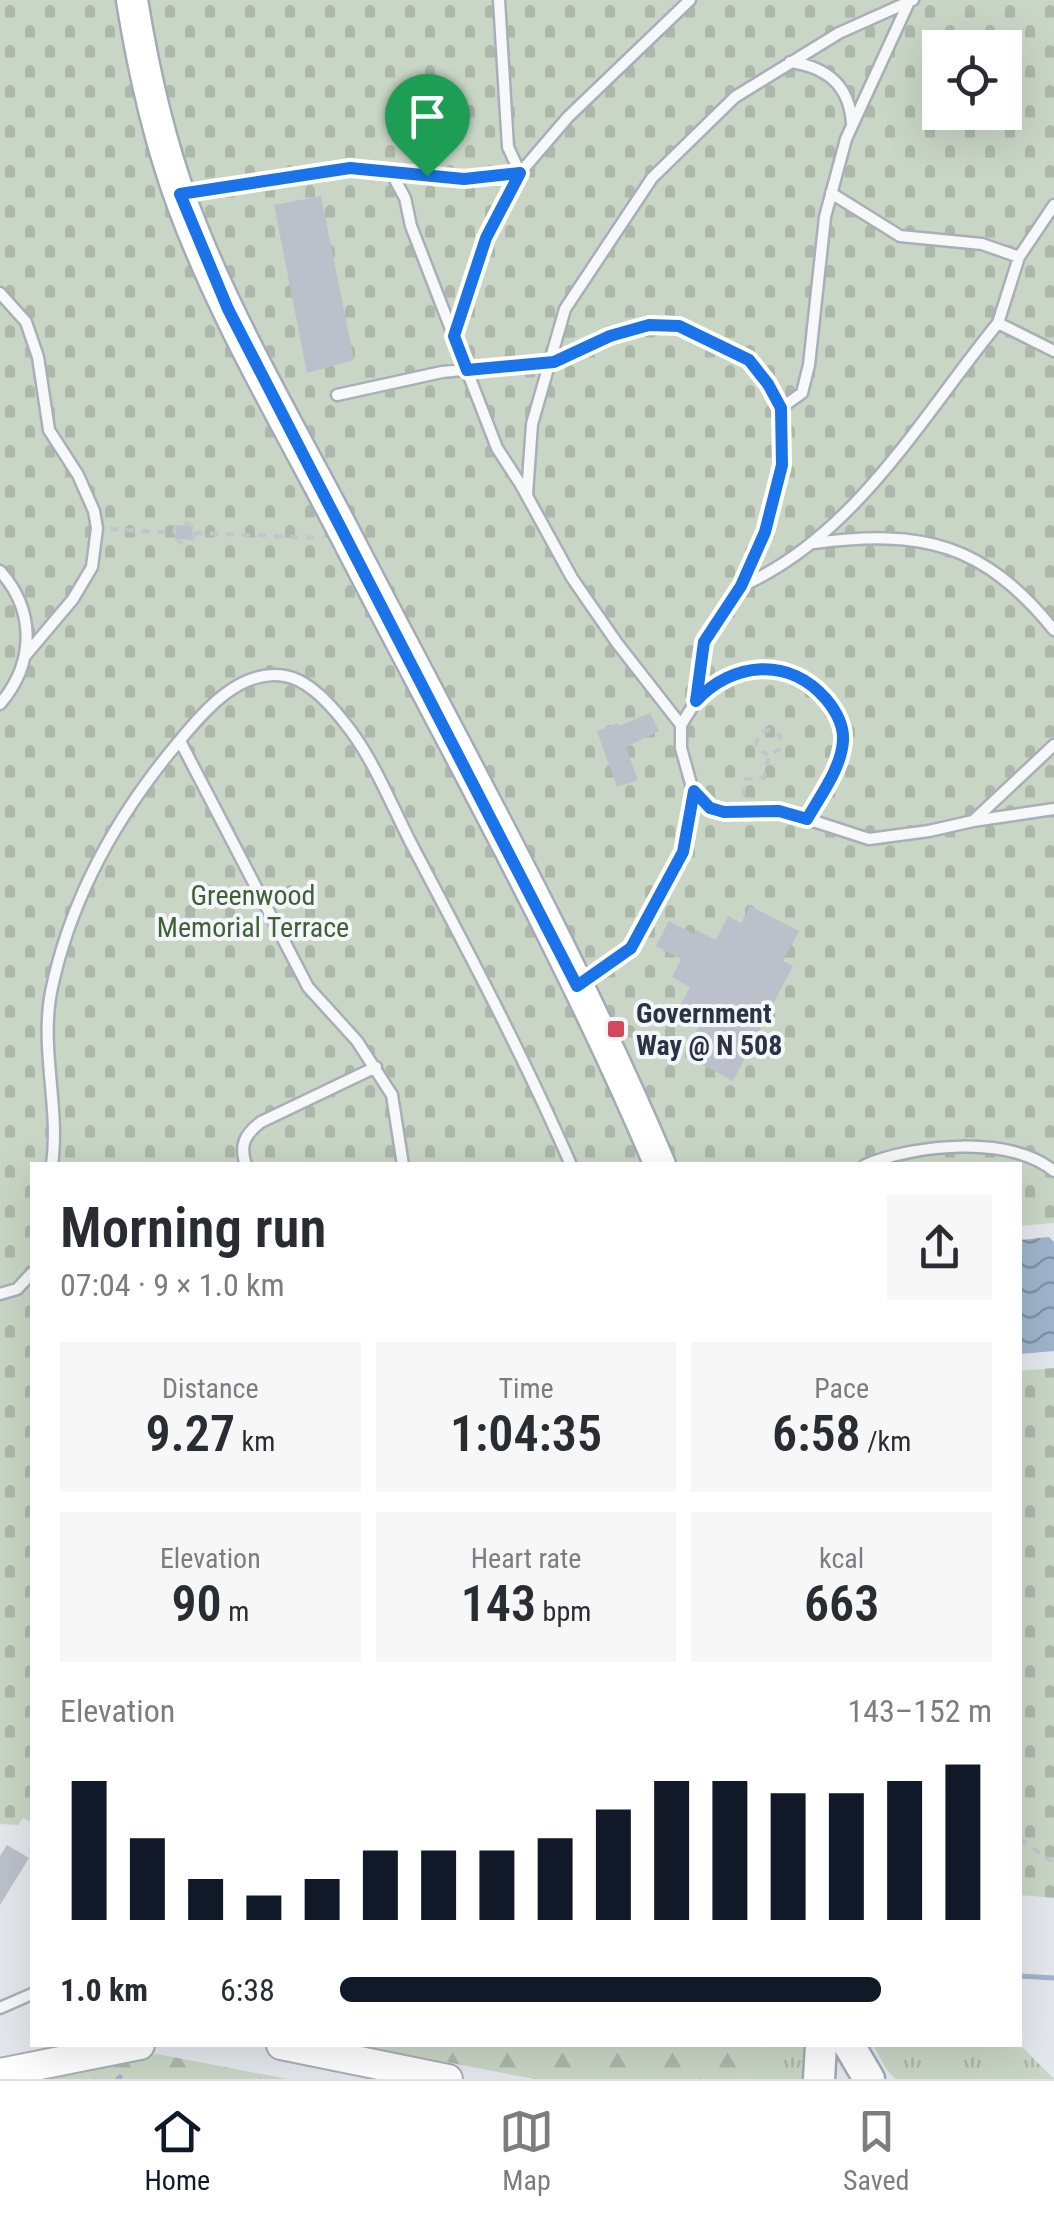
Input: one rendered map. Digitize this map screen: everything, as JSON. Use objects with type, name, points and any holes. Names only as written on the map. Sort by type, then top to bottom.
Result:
[{"type":"main road","points":[[132,0],[142,59],[180,194],[228,309],[577,986],[659,1162]]},
{"type":"main road","points":[[819,2079],[821,2047]]},
{"type":"main road","points":[[850,2047],[869,2079]]},
{"type":"street","points":[[0,2073],[130,2047]]},
{"type":"street","points":[[291,2047],[448,2079]]},
{"type":"lane","points":[[499,0],[508,147],[520,173]]},
{"type":"lane","points":[[454,336],[486,238],[520,173],[568,117],[690,0]]},
{"type":"lane","points":[[526,495],[532,424],[565,309],[652,178],[735,96],[839,33],[910,2]]},
{"type":"lane","points":[[781,408],[802,393],[810,365],[825,217],[852,124],[910,2]]},
{"type":"lane","points":[[789,62],[811,65],[837,82],[846,94],[852,124]]},
{"type":"lane","points":[[180,194],[350,168],[464,179],[520,173]]},
{"type":"lane","points":[[381,169],[393,176],[405,198],[411,226],[496,448],[572,578],[681,725]]},
{"type":"lane","points":[[831,194],[900,236],[982,244],[1019,258]]},
{"type":"lane","points":[[741,586],[770,573],[813,544],[918,430],[998,324],[1019,258],[1054,205]]},
{"type":"lane","points":[[0,292],[26,322],[38,357],[49,430],[78,475],[98,528],[92,567],[73,599],[26,656]]},
{"type":"lane","points":[[998,324],[1054,351]]},
{"type":"lane","points":[[337,395],[409,378],[549,362],[610,336],[649,325],[679,326],[749,360],[781,408],[782,465],[765,532],[741,586],[704,642],[696,701]]},
{"type":"lane","points":[[813,544],[881,536],[940,544],[1001,574],[1054,630]]},
{"type":"lane","points":[[0,571],[18,596],[27,628],[26,656],[18,678],[0,704]]},
{"type":"lane","points":[[807,819],[840,758],[843,738],[837,712],[798,675],[775,668],[750,669],[708,688],[681,725],[680,748],[694,791],[710,808],[724,812],[779,811],[869,838],[1054,809]]},
{"type":"lane","points":[[52,1162],[50,998],[58,964],[106,842],[142,788],[206,709],[235,686],[269,676],[288,676],[318,693],[346,724],[443,905],[570,1162]]},
{"type":"lane","points":[[180,740],[308,987],[376,1067],[392,1095],[403,1162]]},
{"type":"lane","points":[[972,820],[1054,744]]},
{"type":"lane","points":[[577,986],[631,948],[683,852],[694,791]]},
{"type":"lane","points":[[246,1162],[246,1133],[261,1122],[376,1067]]},
{"type":"lane","points":[[872,1162],[897,1152],[1006,1148],[1040,1160],[1054,1171]]},
{"type":"lane","points":[[0,1294],[17,1289],[30,1275]]},
{"type":"lane","points":[[0,2008],[30,1995]]},
{"type":"path","points":[[176,524],[194,525],[194,533],[190,542],[174,541],[176,524]]},
{"type":"path","points":[[98,528],[174,533]]},
{"type":"path","points":[[194,533],[323,538]]},
{"type":"path","points":[[724,812],[742,803],[746,779],[764,778],[769,756],[780,749],[777,733],[769,730],[758,735],[756,743],[758,750],[769,756]]},
{"type":"path","points":[[1022,1840],[1054,1863]]},
{"type":"green space","name":"Greenwood Memorial Terrace","points":[[0,0],[1054,0],[1054,1223],[1022,1226],[1022,1162],[30,1162],[30,1822],[23,1818],[18,1825],[0,1824]]},
{"type":"green space","points":[[1054,1368],[1054,1898],[1022,1895],[1022,1371]]},
{"type":"green space","points":[[368,2047],[763,2047],[742,2079],[534,2079]]},
{"type":"green space","points":[[763,2047],[811,2047],[809,2079],[742,2079]]},
{"type":"green space","points":[[874,2047],[1022,2047],[1054,2079],[896,2079]]},
{"type":"green space","points":[[157,2054],[288,2079],[40,2079]]},
{"type":"water","points":[[1049,1237],[1054,1242],[1054,1351],[1022,1354],[1022,1240]]},
{"type":"building","points":[[321,196],[354,360],[307,373],[274,205]]},
{"type":"building","points":[[176,525],[193,526],[192,540],[175,539]]},
{"type":"building","points":[[650,713],[659,731],[626,747],[638,780],[617,787],[597,731]]},
{"type":"building","points":[[750,906],[799,931],[783,961],[793,966],[733,1081],[697,1062],[704,1049],[691,1042],[704,1016],[681,1004],[690,987],[672,977],[681,959],[656,946],[669,921],[716,940],[728,916],[741,923]]},
{"type":"building","points":[[7,1845],[29,1858],[0,1905],[0,1856]]},
{"type":"waterway","points":[[1022,1976],[1054,1978]]},
{"type":"place","name":"Government Way @ N 508","points":[[616,1029]]},
{"type":"route","points":[[350,168],[427,176],[464,179],[520,173],[486,238],[454,336],[467,370],[554,362],[610,336],[649,325],[679,326],[749,360],[768,384],[781,408],[782,465],[765,532],[741,586],[704,642],[696,701],[728,676],[750,669],[775,668],[798,675],[818,690],[837,712],[843,738],[840,758],[807,819],[779,811],[724,812],[710,808],[694,791],[683,852],[631,948],[577,986],[228,309],[180,194],[350,168]]}]
